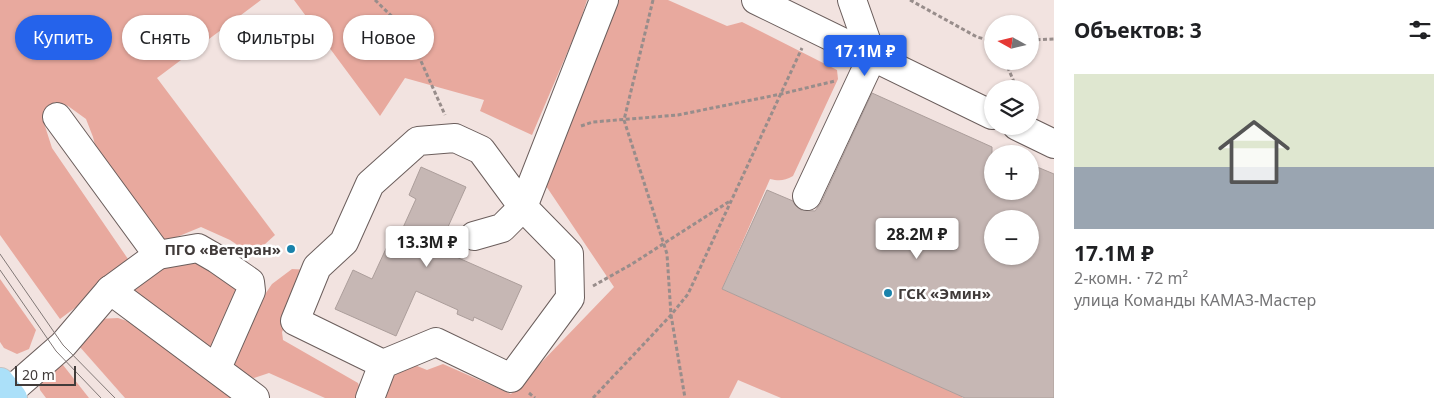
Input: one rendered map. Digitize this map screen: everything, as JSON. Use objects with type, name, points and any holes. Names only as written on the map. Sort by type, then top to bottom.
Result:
[{"type":"street","points":[[474,236],[502,228],[523,207],[604,0]]},
{"type":"street","points":[[756,0],[812,27],[868,65],[984,111]]},
{"type":"street","points":[[807,196],[868,65],[852,0]]},
{"type":"street","points":[[57,117],[158,255]]},
{"type":"street","points":[[1036,135],[1054,144]]},
{"type":"street","points":[[370,398],[383,364],[436,342],[511,378],[570,298],[569,254],[523,207],[481,150],[455,138],[418,141],[370,184],[344,242],[317,267],[294,321],[383,364]]},
{"type":"street","points":[[7,391],[63,345],[110,290],[158,255],[198,248],[218,259],[250,282],[251,291],[217,368]]},
{"type":"street","points":[[110,290],[255,398]]},
{"type":"path","points":[[374,0],[408,32],[455,138]]},
{"type":"path","points":[[652,0],[624,120],[667,254],[671,315],[685,398]]},
{"type":"path","points":[[910,0],[977,37],[984,39]]},
{"type":"path","points":[[593,398],[671,315],[688,294],[812,27]]},
{"type":"path","points":[[1039,40],[1054,40]]},
{"type":"path","points":[[550,136],[593,122],[678,115],[781,94],[868,65]]},
{"type":"path","points":[[570,298],[632,264],[731,201]]},
{"type":"shaded area","points":[[0,0],[261,0],[241,15],[219,15],[219,32],[209,39],[209,15],[122,15],[122,60],[181,60],[157,78],[275,235],[264,245],[245,250],[230,240],[201,227],[155,246],[100,165],[86,119],[68,106],[55,102],[48,110],[44,123],[52,148],[128,259],[119,275],[60,319],[0,235]]},
{"type":"shaded area","points":[[294,0],[587,0],[579,25],[532,135],[480,111],[484,100],[405,78],[380,116],[333,53],[333,15],[305,15]]},
{"type":"shaded area","points":[[616,0],[668,0],[727,26],[742,22],[837,70],[838,79],[793,176],[782,180],[770,179],[722,289],[962,398],[781,398],[738,380],[729,398],[381,398],[392,373],[412,364],[427,370],[443,364],[511,394],[614,287],[544,183]]},
{"type":"shaded area","points":[[190,253],[246,284],[212,346],[205,345],[190,336],[162,310],[125,294],[176,259]]},
{"type":"shaded area","points":[[292,269],[310,270],[282,332],[283,340],[358,383],[361,391],[358,398],[325,398],[269,373],[254,378],[243,374],[233,364],[255,309],[272,284]]},
{"type":"shaded area","points":[[0,279],[36,330],[29,349],[17,354],[4,348],[0,342]]},
{"type":"shaded area","points":[[118,318],[151,329],[244,398],[125,398],[72,338],[97,319]]},
{"type":"shaded area","points":[[55,360],[63,365],[89,398],[46,398],[40,390],[38,377]]},
{"type":"building","name":"ГСК «Эмин»","points":[[872,93],[988,145],[984,145],[984,200],[1039,200],[1039,168],[1054,174],[1054,398],[965,398],[722,289],[767,190],[793,201],[801,210],[815,211],[821,203]]},
{"type":"building","points":[[421,167],[466,187],[438,249],[522,286],[502,330],[474,317],[473,321],[457,314],[458,310],[416,291],[396,336],[335,309],[353,270],[372,279],[390,240],[396,243],[416,199],[409,195]]},
{"type":"tram line","points":[[0,254],[63,345],[115,398]]},
{"type":"tram line","points":[[0,270],[56,351],[101,398]]},
{"type":"place","name":"ПГО «Ветеран»","points":[[291,249]]},
{"type":"place","name":"ГСК «Эмин»","points":[[888,293]]}]
